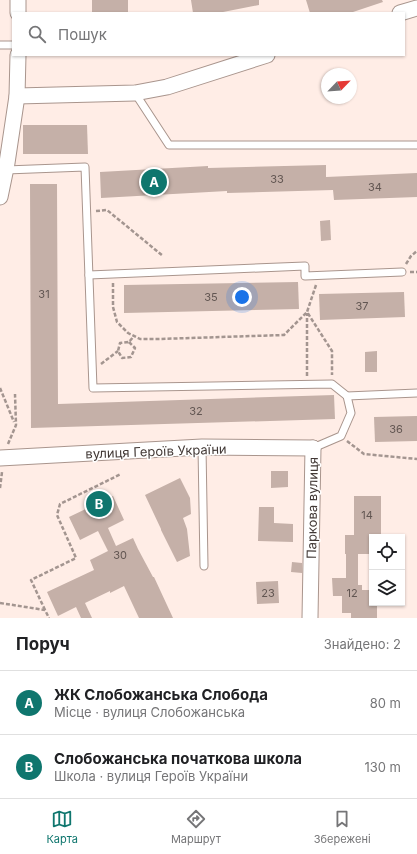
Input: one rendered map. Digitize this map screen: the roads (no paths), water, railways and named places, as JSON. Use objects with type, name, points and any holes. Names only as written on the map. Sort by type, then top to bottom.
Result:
[{"type":"street","points":[[18,0],[18,12]]},
{"type":"street","points":[[403,12],[417,8]]},
{"type":"street","points":[[0,197],[4,165],[17,96],[18,56]]},
{"type":"street","points":[[17,96],[135,93],[167,87],[264,56]]},
{"type":"street","name":"вулиця Героїв України","points":[[1,458],[202,447],[313,448]]},
{"type":"street","name":"Паркова вулиця","points":[[311,618],[313,448]]},
{"type":"lane","points":[[0,45],[12,46]]},
{"type":"lane","points":[[135,93],[169,145],[417,145]]},
{"type":"lane","points":[[4,165],[85,167],[92,388],[332,384],[347,396],[417,393]]},
{"type":"lane","points":[[89,275],[305,266],[305,276],[402,272]]},
{"type":"lane","points":[[313,448],[341,436],[350,413],[347,396]]},
{"type":"lane","points":[[202,447],[204,566]]},
{"type":"place","name":"ЖК Слобожанська Слобода","points":[[154,182]]},
{"type":"place","name":"Cлобожанська початкова школа","points":[[99,504]]}]
